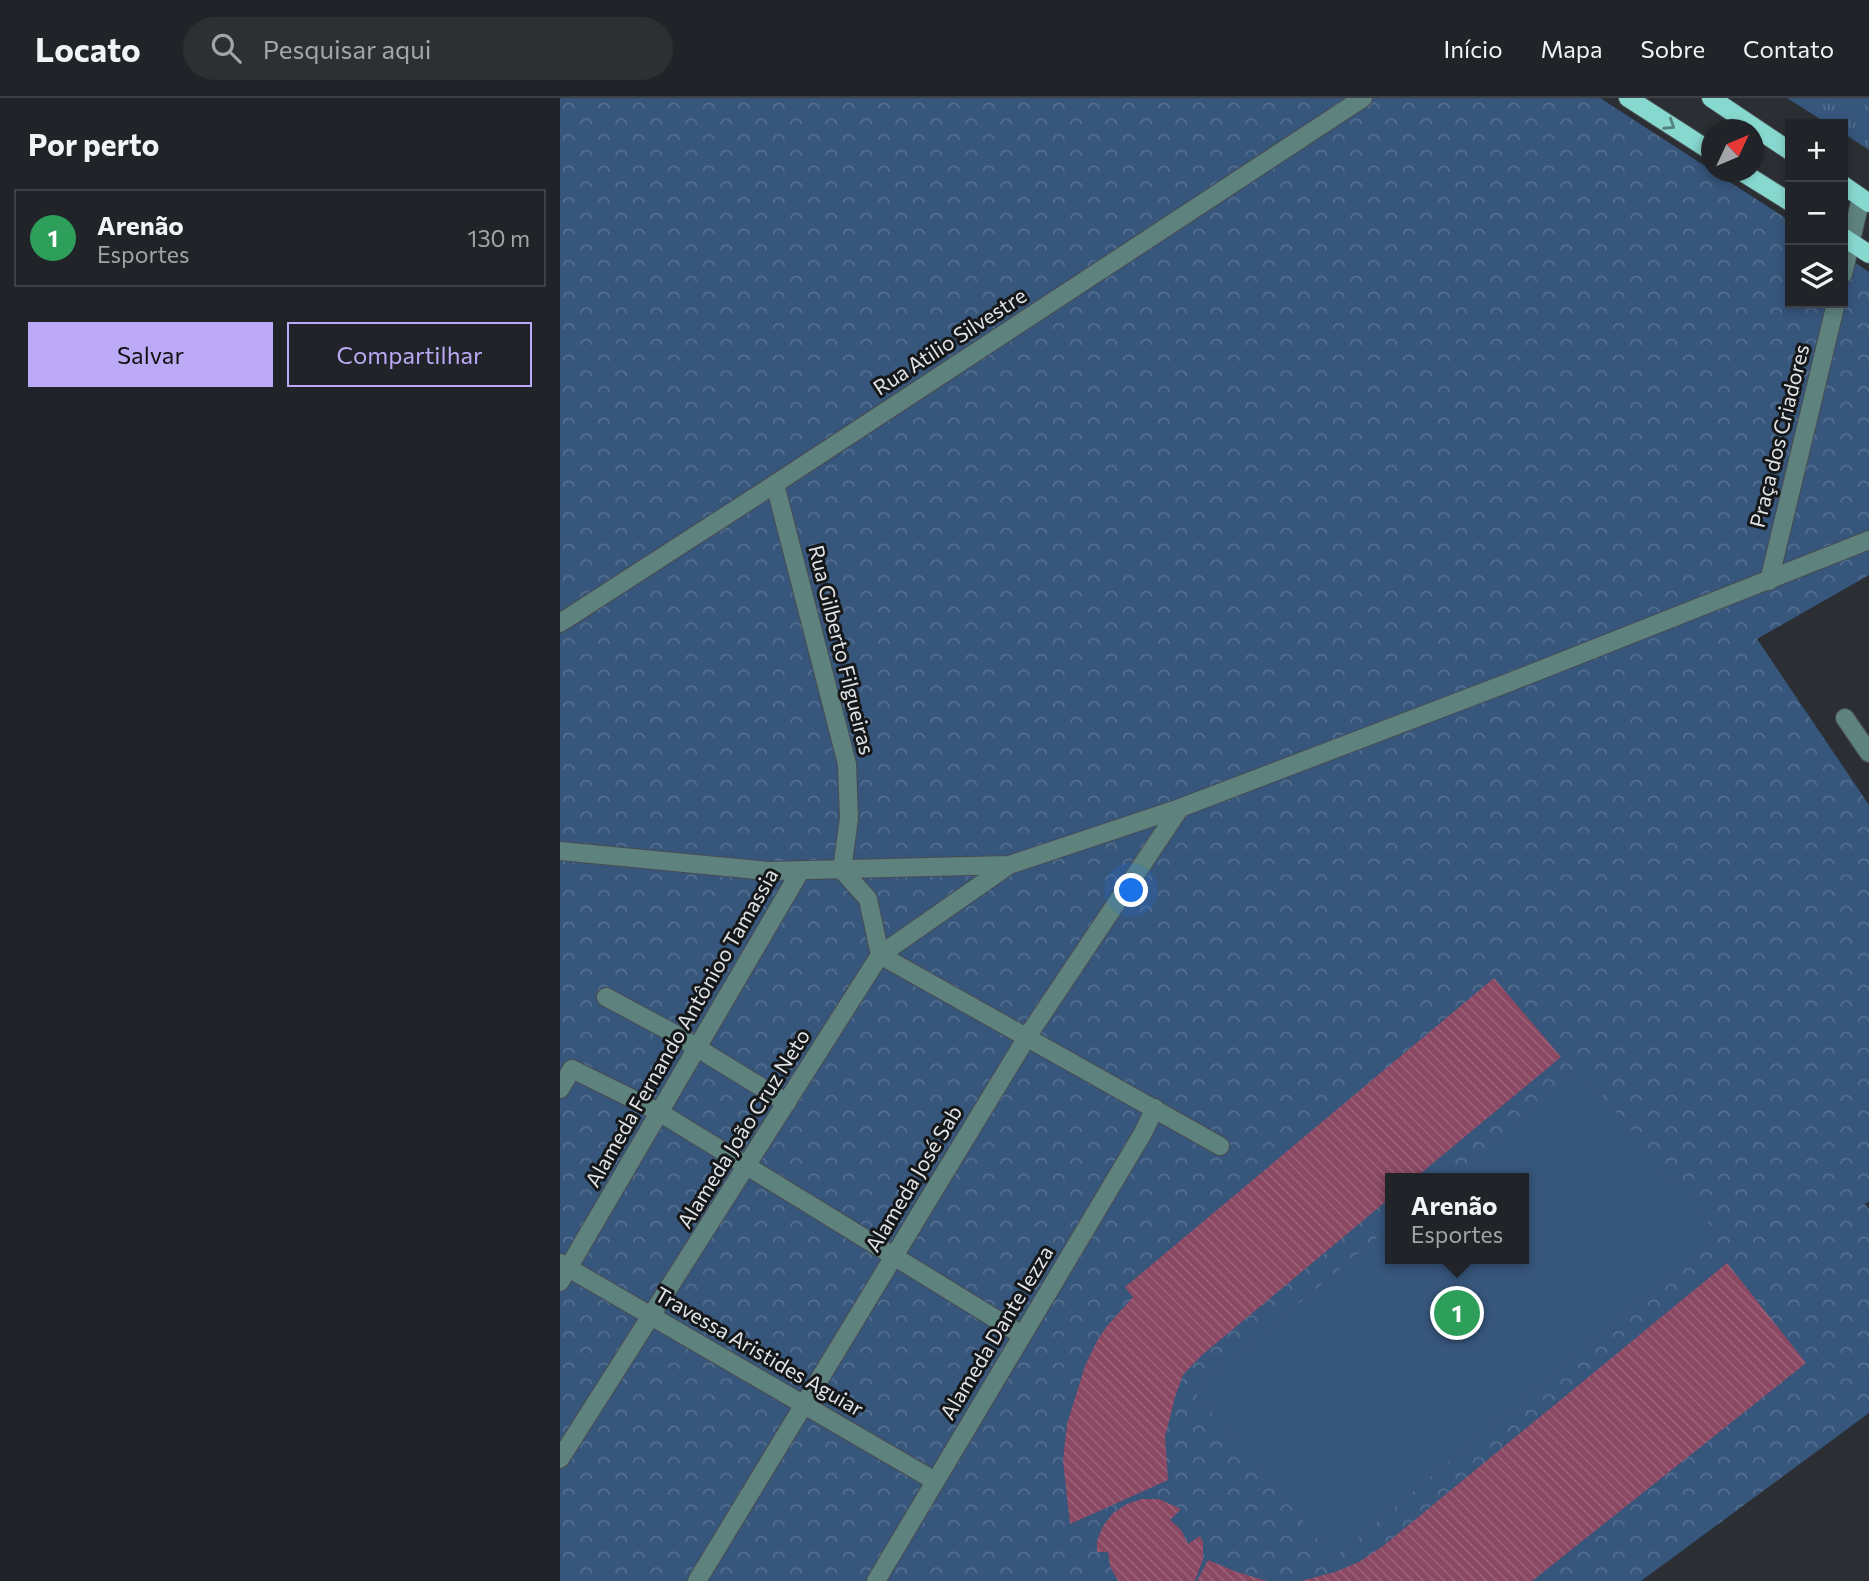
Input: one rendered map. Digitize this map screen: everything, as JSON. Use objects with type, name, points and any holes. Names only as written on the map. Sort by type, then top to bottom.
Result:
[{"type":"main road","points":[[1628,98],[1701,145]]},
{"type":"main road","points":[[1711,98],[1785,147]]},
{"type":"main road","points":[[1758,182],[1785,199]]},
{"type":"main road","points":[[1848,188],[1865,200]]},
{"type":"main road","points":[[1848,241],[1869,254]]},
{"type":"street","name":"Rua Atilio Silvestre","points":[[560,623],[1363,98]]},
{"type":"street","points":[[1848,238],[1865,200]]},
{"type":"street","name":"Praça dos Criadores","points":[[1769,581],[1835,308]]},
{"type":"street","name":"Rua Gilberto Filgueiras","points":[[775,484],[847,764],[849,818],[842,870]]},
{"type":"street","points":[[560,851],[768,871],[1009,865],[1180,808],[1869,540]]},
{"type":"street","points":[[1844,718],[1869,753]]},
{"type":"street","name":"Alameda José Sab","points":[[697,1581],[1027,1037],[1180,808]]},
{"type":"street","name":"Alameda João Cruz Neto","points":[[560,1459],[880,956],[1009,865]]},
{"type":"street","name":"Alameda Fernando Antônioo Tamassia","points":[[563,1271],[801,870]]},
{"type":"street","points":[[842,870],[868,899],[878,935],[880,956],[1220,1146]]},
{"type":"street","points":[[606,997],[787,1103]]},
{"type":"street","points":[[560,1089],[572,1069],[659,1112],[1023,1335]]},
{"type":"street","name":"Alameda Dante Iezza","points":[[876,1581],[1143,1133],[1154,1108]]},
{"type":"street","name":"Travessa Aristides Aguiar","points":[[563,1271],[652,1316],[935,1481]]},
{"type":"green space","points":[[560,98],[1600,98],[1701,163],[1701,182],[1730,182],[1785,218],[1785,308],[1848,308],[1848,258],[1869,272],[1869,575],[1757,639],[1869,805],[1869,1201],[1865,1204],[1869,1209],[1869,1413],[1641,1581],[560,1581]]},
{"type":"green space","points":[[1787,98],[1869,98],[1869,150],[1848,136],[1848,119],[1820,119]]},
{"type":"green space","points":[[1580,1069],[1719,1235],[1334,1558],[1194,1391],[1385,1231],[1385,1264],[1529,1264],[1529,1173],[1455,1173]]},
{"type":"building","points":[[1494,978],[1561,1057],[1421,1173],[1385,1173],[1385,1202],[1202,1355],[1183,1375],[1165,1437],[1168,1480],[1070,1524],[1063,1461],[1067,1424],[1085,1366],[1097,1341],[1133,1297],[1125,1287]]},
{"type":"building","points":[[1727,1263],[1806,1363],[1532,1581],[1301,1581],[1359,1562],[1383,1546]]},
{"type":"building","points":[[1142,1499],[1159,1499],[1181,1509],[1170,1520],[1181,1530],[1188,1544],[1200,1536],[1203,1542],[1203,1559],[1195,1581],[1118,1581],[1110,1566],[1108,1552],[1097,1552],[1097,1541],[1103,1526],[1113,1513]]},
{"type":"building","points":[[1208,1560],[1237,1572],[1267,1581],[1197,1581]]},
{"type":"place","name":"Arenão","points":[[1457,1313]]}]
